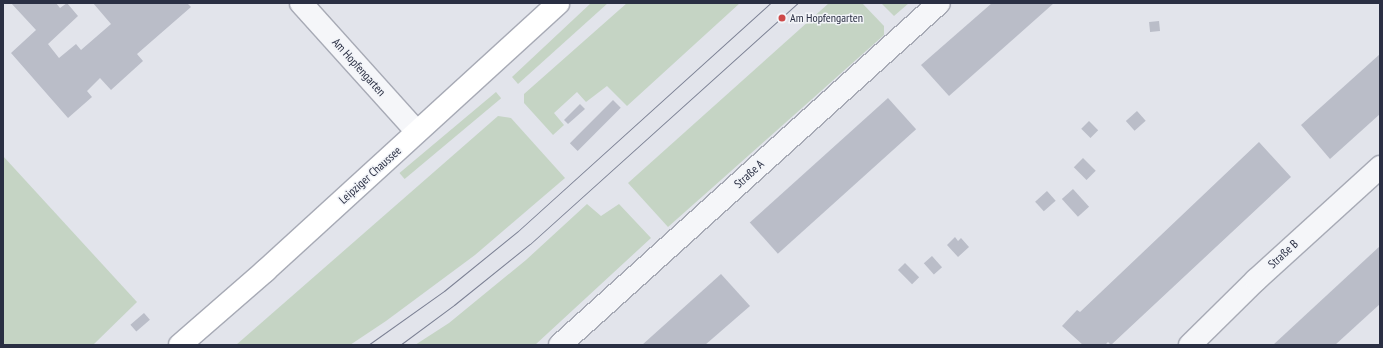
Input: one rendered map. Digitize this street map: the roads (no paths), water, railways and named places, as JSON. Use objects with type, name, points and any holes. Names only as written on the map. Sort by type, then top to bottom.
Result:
[{"type":"main road","name":"Leipziger Chaussee","points":[[180,345],[265,271],[558,3]]},
{"type":"street","name":"Am Hopfengarten","points":[[301,3],[417,132]]},
{"type":"street","name":"Straße A","points":[[560,345],[938,3]]},
{"type":"street","name":"Straße B","points":[[1190,345],[1268,269],[1380,167]]},
{"type":"tram line","points":[[368,345],[444,291],[518,231],[770,3]]},
{"type":"tram line","points":[[400,345],[454,305],[530,244],[798,3]]},
{"type":"place","name":"Am Hopfengarten","points":[[782,18]]}]
